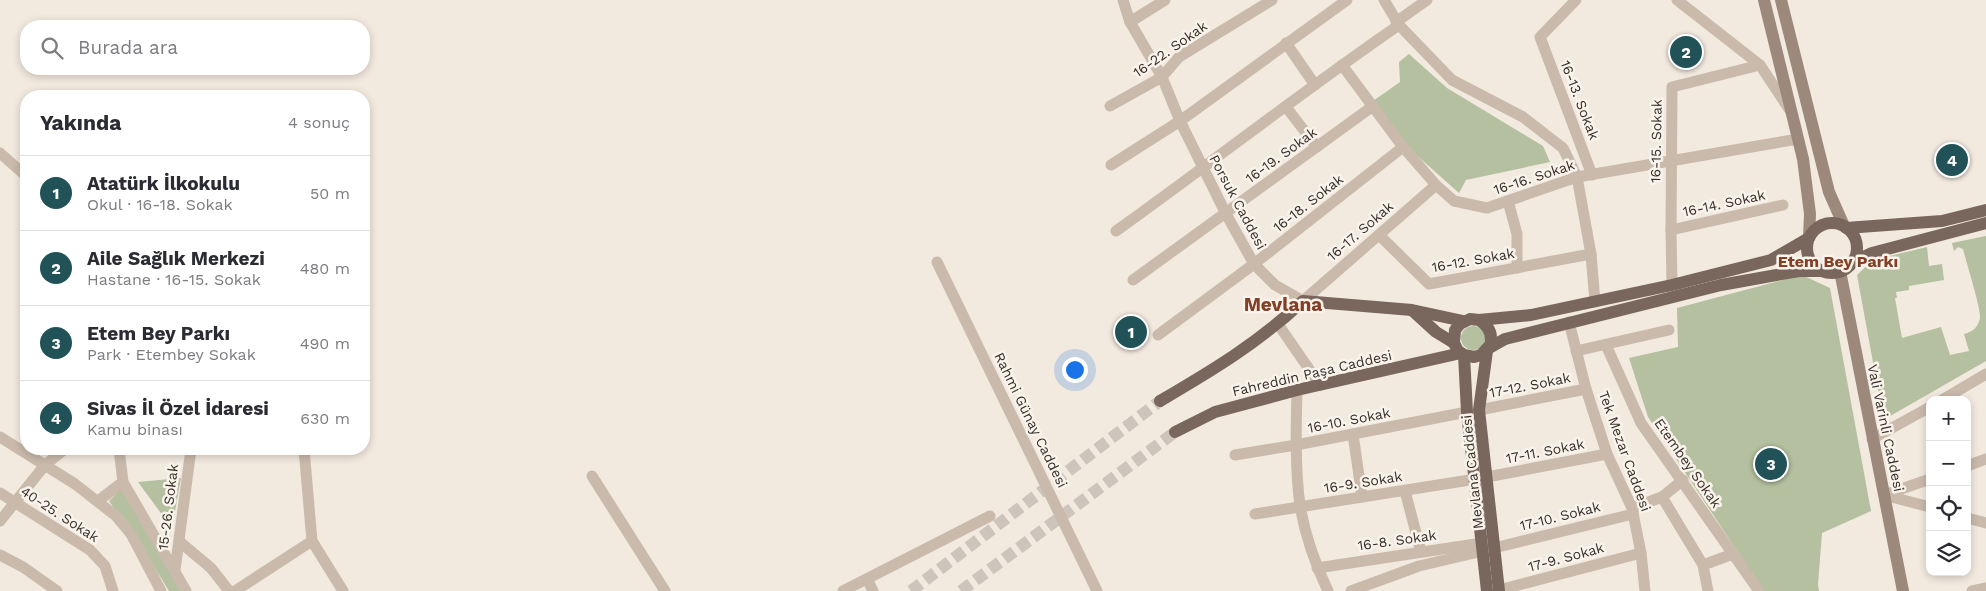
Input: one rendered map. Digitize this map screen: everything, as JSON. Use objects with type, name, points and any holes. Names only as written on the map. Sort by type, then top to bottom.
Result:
[{"type":"main road","points":[[1764,0],[1789,110],[1798,139],[1810,214],[1808,254],[1811,261],[1823,271]]},
{"type":"main road","points":[[1781,0],[1829,192],[1845,227],[1852,233],[1857,248],[1851,263]]},
{"type":"main road","points":[[1459,351],[1455,330],[1463,321],[1531,315],[1672,285],[1771,260],[1809,238],[1821,226],[1828,223],[1845,227],[1942,221],[1986,210]]},
{"type":"main road","points":[[1412,310],[1459,351],[1474,357],[1505,339],[1568,322],[1721,285],[1799,271],[1840,271],[1851,263],[1872,253],[1986,223]]},
{"type":"main road","name":"Vali Varinli Caddesi","points":[[1840,271],[1903,591]]},
{"type":"main road","name":"Porsuk Caddesi","points":[[1303,301],[1412,310],[1463,321]]},
{"type":"main road","name":"Fahreddin Paşa Caddesi","points":[[1160,401],[1223,364],[1278,324],[1303,301]]},
{"type":"main road","points":[[1479,320],[1486,324],[1490,330],[1491,341],[1488,349]]},
{"type":"main road","name":"Mevlana Caddesi","points":[[1473,411],[1488,349]]},
{"type":"main road","name":"Fahreddin Paşa Caddesi","points":[[1175,432],[1214,412],[1459,351]]},
{"type":"main road","name":"Mevlana Caddesi","points":[[1459,351],[1473,411],[1482,478],[1487,547],[1495,591]]},
{"type":"street","name":"Porsuk Caddesi","points":[[1122,0],[1130,22],[1162,77],[1180,120],[1226,214],[1254,264],[1275,285],[1303,301]]},
{"type":"street","points":[[1130,22],[1164,0]]},
{"type":"street","name":"16-22. Sokak","points":[[1110,106],[1162,77],[1179,57],[1272,0]]},
{"type":"street","points":[[1112,165],[1180,120],[1347,0]]},
{"type":"street","points":[[1384,0],[1398,24],[1452,80],[1524,116],[1563,148],[1577,177],[1591,254],[1595,302]]},
{"type":"street","points":[[1116,231],[1204,169],[1398,24],[1427,0]]},
{"type":"street","points":[[1677,0],[1760,65],[1789,110]]},
{"type":"street","name":"16-13. Sokak","points":[[1570,2],[1540,37],[1592,175]]},
{"type":"street","points":[[1286,43],[1315,85]]},
{"type":"street","name":"16-16. Sokak","points":[[1342,65],[1403,148],[1436,185],[1454,201],[1487,208],[1577,177],[1798,139]]},
{"type":"street","name":"16-15. Sokak","points":[[1672,285],[1672,87],[1760,65]]},
{"type":"street","name":"16-19. Sokak","points":[[1133,280],[1373,106]]},
{"type":"street","points":[[1286,107],[1317,147]]},
{"type":"street","name":"16-18. Sokak","points":[[1158,335],[1254,264],[1403,148]]},
{"type":"street","points":[[0,153],[20,171]]},
{"type":"street","name":"16-17. Sokak","points":[[1303,301],[1436,185]]},
{"type":"street","points":[[1508,200],[1517,234],[1517,268]]},
{"type":"street","name":"16-14. Sokak","points":[[1671,230],[1783,205]]},
{"type":"street","name":"16-12. Sokak","points":[[1380,234],[1429,284],[1591,254]]},
{"type":"street","name":"Rahmi Günay Caddesi","points":[[937,262],[1097,591]]},
{"type":"street","name":"Tek Mezar Caddesi","points":[[1568,322],[1586,389],[1607,454],[1632,511],[1641,553],[1644,591]]},
{"type":"street","points":[[1278,324],[1320,385]]},
{"type":"street","points":[[1576,351],[1668,330]]},
{"type":"street","name":"Etembey Sokak","points":[[1606,345],[1641,423],[1683,480],[1759,591]]},
{"type":"street","points":[[1949,396],[1986,374]]},
{"type":"street","name":"17-12. Sokak","points":[[1473,411],[1586,389]]},
{"type":"street","points":[[1297,390],[1296,446],[1300,507],[1317,568],[1328,591]]},
{"type":"street","points":[[1872,439],[1926,409]]},
{"type":"street","name":"16-10. Sokak","points":[[1235,455],[1296,446],[1473,411]]},
{"type":"street","points":[[1353,434],[1362,498]]},
{"type":"street","points":[[0,437],[20,449]]},
{"type":"street","name":"17-11. Sokak","points":[[1482,478],[1607,454]]},
{"type":"street","points":[[29,455],[98,501],[116,516],[131,534],[161,591]]},
{"type":"street","points":[[0,521],[45,465],[58,455]]},
{"type":"street","points":[[120,455],[123,482],[186,591]]},
{"type":"street","name":"15-26. Sokak","points":[[175,570],[190,455]]},
{"type":"street","points":[[305,455],[312,541],[342,591]]},
{"type":"street","points":[[1971,465],[1986,459]]},
{"type":"street","points":[[592,476],[665,591]]},
{"type":"street","name":"16-9. Sokak","points":[[1255,514],[1482,478]]},
{"type":"street","points":[[1683,480],[1662,498],[1703,565],[1708,591]]},
{"type":"street","points":[[1884,495],[1926,480]]},
{"type":"street","points":[[98,501],[123,482]]},
{"type":"street","points":[[1405,490],[1420,552]]},
{"type":"street","name":"40-25. Sokak","points":[[0,493],[90,550],[105,566],[113,591]]},
{"type":"street","points":[[1884,495],[1926,506]]},
{"type":"street","name":"17-10. Sokak","points":[[1487,547],[1632,511],[1662,498]]},
{"type":"street","points":[[843,591],[990,516]]},
{"type":"street","points":[[1971,519],[1986,523]]},
{"type":"street","points":[[235,591],[312,541]]},
{"type":"street","points":[[180,542],[210,568],[229,591]]},
{"type":"street","name":"16-8. Sokak","points":[[1317,568],[1420,552],[1487,547]]},
{"type":"street","name":"16-8. Sokak","points":[[1351,591],[1419,566],[1487,547]]},
{"type":"street","name":"17-9. Sokak","points":[[1495,591],[1641,553]]},
{"type":"street","points":[[1703,565],[1734,554]]},
{"type":"street","points":[[0,555],[23,567],[57,591]]},
{"type":"street","points":[[867,579],[873,591]]},
{"type":"street","points":[[1972,591],[1986,588]]},
{"type":"green space","points":[[1409,54],[1447,88],[1543,146],[1550,162],[1466,180],[1459,193],[1413,152],[1373,101],[1400,82],[1399,62]]},
{"type":"green space","points":[[1986,236],[1986,361],[1885,419],[1883,417],[1857,275],[1873,260],[1927,247],[1929,266],[1942,264],[1944,280],[1909,286],[1909,290],[1896,292],[1897,298],[1895,298],[1902,338],[1941,327],[1950,355],[1969,351],[1964,334],[1976,327],[1980,313],[1963,249],[1958,247],[1954,251],[1952,243]]},
{"type":"green space","name":"Etem Bey Parkı","points":[[1802,275],[1830,288],[1871,511],[1822,533],[1819,591],[1764,591],[1648,417],[1629,358],[1678,347],[1677,308]]},
{"type":"green space","points":[[1473,326],[1478,327],[1484,333],[1484,343],[1478,349],[1473,350],[1468,349],[1462,343],[1461,338],[1462,333],[1468,327]]},
{"type":"green space","points":[[181,478],[172,528],[138,482]]},
{"type":"green space","points":[[123,487],[180,591],[169,591],[147,555],[109,501]]},
{"type":"tunnel","points":[[911,591],[1160,401]]},
{"type":"tunnel","points":[[961,591],[1175,432]]},
{"type":"place","name":"Aile Sağlık Merkezi","points":[[1686,52]]},
{"type":"place","name":"Sivas İl Özel İdaresi","points":[[1952,160]]},
{"type":"place","name":"Atatürk İlkokulu","points":[[1131,332]]},
{"type":"place","name":"Etem Bey Parkı","points":[[1771,464]]},
{"type":"district","name":"Etem Bey Parkı","points":[[1838,261]]},
{"type":"district","name":"Mevlana","points":[[1283,304]]}]
